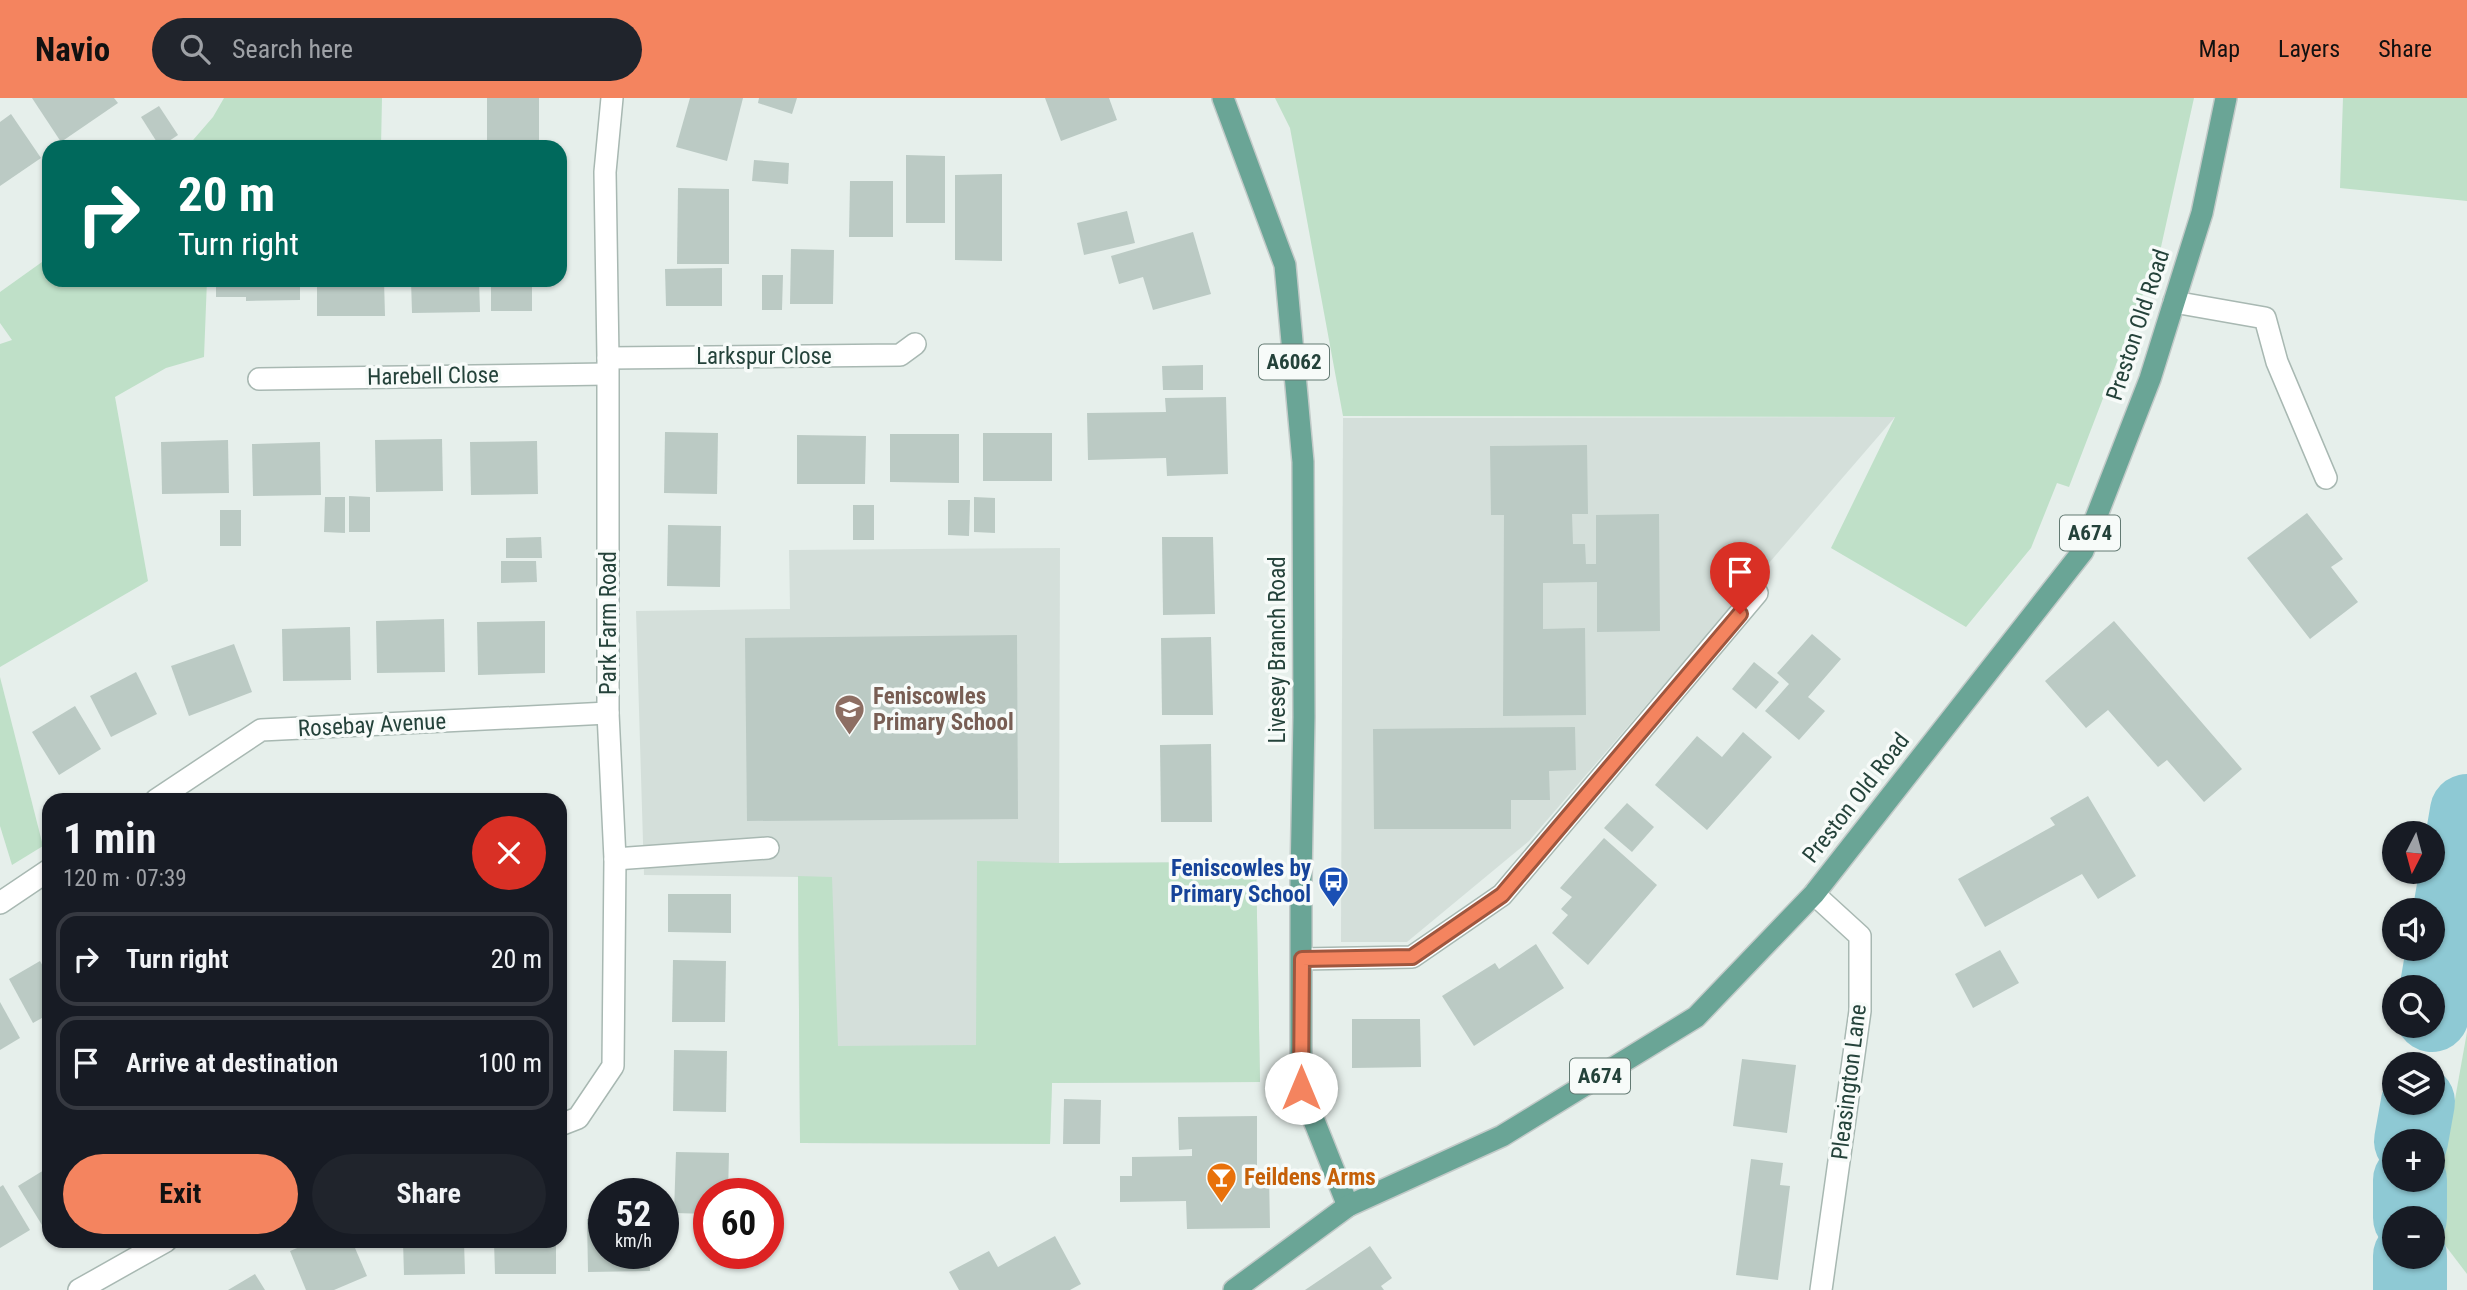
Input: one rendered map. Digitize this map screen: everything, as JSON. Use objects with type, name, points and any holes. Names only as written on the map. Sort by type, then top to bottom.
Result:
[{"type":"main road","name":"Livesey Branch Road","points":[[1223,98],[1285,265],[1303,462],[1301,1088],[1348,1206]]},
{"type":"main road","name":"Preston Old Road","points":[[1234,1290],[1348,1206],[1502,1136],[1696,1017],[1814,894],[2083,551],[2150,379],[2202,213],[2225,98]]},
{"type":"street","name":"Park Farm Road","points":[[567,1122],[578,1118],[613,1066],[615,859],[608,713],[605,172],[612,98]]},
{"type":"street","points":[[2174,302],[2265,318],[2277,362],[2326,478]]},
{"type":"street","name":"Larkspur Close","points":[[608,366],[900,355],[915,344]]},
{"type":"street","name":"Harebell Close","points":[[259,379],[608,366]]},
{"type":"street","points":[[1302,959],[1412,957],[1502,895],[1757,593]]},
{"type":"street","name":"Rosebay Avenue","points":[[166,793],[261,730],[608,713]]},
{"type":"street","points":[[615,859],[768,848]]},
{"type":"street","points":[[0,903],[42,875]]},
{"type":"street","name":"Pleasington Lane","points":[[1814,894],[1860,936],[1860,1011],[1821,1290]]},
{"type":"street","points":[[79,1290],[154,1248]]},
{"type":"shaded area","points":[[1895,417],[1529,841],[1407,942],[1341,942],[1343,418]]},
{"type":"shaded area","name":"Feniscowles Primary School","points":[[1060,548],[1059,863],[1256,862],[1260,1082],[1052,1083],[1050,1144],[800,1143],[798,877],[644,875],[636,611],[790,609],[789,550]]},
{"type":"green space","points":[[224,98],[382,98],[381,140],[193,140],[213,117]]},
{"type":"green space","points":[[1275,98],[2194,98],[2161,247],[2069,487],[2057,483],[2031,548],[1966,627],[1831,548],[1895,417],[1343,416],[1290,128]]},
{"type":"green space","points":[[2343,98],[2467,98],[2467,201],[2340,188]]},
{"type":"green space","points":[[42,262],[42,287],[207,287],[204,357],[166,368],[115,397],[148,581],[0,667],[0,344],[12,340],[0,323],[0,292]]},
{"type":"green space","points":[[0,677],[42,847],[12,865],[0,826]]},
{"type":"green space","points":[[977,861],[1256,862],[1260,1082],[1052,1083],[1050,1144],[800,1143],[798,876],[832,877],[838,1046],[976,1045]]},
{"type":"green space","points":[[2467,1032],[2467,1274],[2445,1245],[2445,1206],[2436,1206],[2438,1192],[2445,1192],[2445,1155]]},
{"type":"building","points":[[32,98],[114,98],[118,103],[64,140],[60,140]]},
{"type":"building","points":[[487,98],[539,98],[539,140],[487,140]]},
{"type":"building","points":[[690,98],[743,98],[727,161],[676,147]]},
{"type":"building","points":[[759,98],[797,98],[792,114],[758,103]]},
{"type":"building","points":[[1045,98],[1109,98],[1117,120],[1061,141]]},
{"type":"building","points":[[159,106],[178,135],[170,140],[156,140],[141,117]]},
{"type":"building","points":[[11,114],[41,158],[0,186],[0,122]]},
{"type":"building","points":[[906,155],[945,156],[945,223],[906,223]]},
{"type":"building","points":[[754,160],[789,163],[788,184],[752,181]]},
{"type":"building","points":[[1002,174],[1002,261],[955,260],[955,175]]},
{"type":"building","points":[[850,181],[893,181],[893,237],[849,237]]},
{"type":"building","points":[[678,188],[729,189],[729,264],[677,264]]},
{"type":"building","points":[[1127,211],[1135,243],[1084,255],[1077,223]]},
{"type":"building","points":[[1193,232],[1211,294],[1153,310],[1143,277],[1119,284],[1111,256]]},
{"type":"building","points":[[791,249],[834,250],[833,304],[790,304]]},
{"type":"building","points":[[722,268],[722,306],[666,306],[665,269]]},
{"type":"building","points":[[762,275],[783,275],[782,310],[762,310]]},
{"type":"building","points":[[216,287],[300,287],[300,300],[246,301],[246,297],[216,297]]},
{"type":"building","points":[[317,287],[384,287],[385,316],[317,316]]},
{"type":"building","points":[[411,287],[479,287],[480,312],[412,313]]},
{"type":"building","points":[[491,287],[532,287],[532,311],[491,311]]},
{"type":"building","points":[[1203,365],[1203,390],[1163,390],[1162,366]]},
{"type":"building","points":[[1226,397],[1228,474],[1167,476],[1166,458],[1088,460],[1087,413],[1166,412],[1165,398]]},
{"type":"building","points":[[665,432],[718,433],[717,494],[664,493]]},
{"type":"building","points":[[983,433],[1052,433],[1052,481],[983,481]]},
{"type":"building","points":[[890,434],[959,434],[959,483],[890,482]]},
{"type":"building","points":[[797,435],[866,436],[865,484],[797,484]]},
{"type":"building","points":[[442,439],[443,491],[376,492],[375,440]]},
{"type":"building","points":[[228,440],[229,493],[162,494],[161,442]]},
{"type":"building","points":[[537,441],[538,494],[471,495],[470,442]]},
{"type":"building","points":[[320,442],[321,495],[253,496],[252,444]]},
{"type":"building","points":[[1587,445],[1588,514],[1572,514],[1573,544],[1585,544],[1586,564],[1596,564],[1596,515],[1659,514],[1660,631],[1597,632],[1597,582],[1543,583],[1543,629],[1585,628],[1586,715],[1503,716],[1504,515],[1491,515],[1490,446]]},
{"type":"building","points":[[349,496],[370,497],[370,532],[349,532]]},
{"type":"building","points":[[325,497],[345,497],[345,533],[324,532]]},
{"type":"building","points":[[974,497],[995,498],[995,533],[974,532]]},
{"type":"building","points":[[948,500],[970,500],[969,536],[948,535]]},
{"type":"building","points":[[853,505],[874,505],[874,540],[853,540]]},
{"type":"building","points":[[220,510],[241,510],[241,546],[220,546]]},
{"type":"building","points":[[2307,513],[2343,559],[2331,567],[2358,602],[2310,639],[2247,558]]},
{"type":"building","points":[[668,525],[721,526],[720,587],[667,586]]},
{"type":"building","points":[[541,537],[542,558],[506,558],[506,538]]},
{"type":"building","points":[[1162,537],[1213,537],[1215,614],[1163,615]]},
{"type":"building","points":[[501,561],[536,561],[537,582],[501,583]]},
{"type":"building","points":[[444,619],[445,672],[377,673],[376,621]]},
{"type":"building","points":[[545,621],[545,673],[478,675],[477,622]]},
{"type":"building","points":[[2114,621],[2242,769],[2204,802],[2167,760],[2158,767],[2108,710],[2086,728],[2045,681]]},
{"type":"building","points":[[350,627],[351,680],[283,681],[282,629]]},
{"type":"building","points":[[1812,634],[1841,659],[1808,697],[1825,711],[1799,740],[1765,711],[1789,684],[1777,673]]},
{"type":"building","points":[[1017,635],[1018,819],[747,821],[745,638]]},
{"type":"building","points":[[1211,637],[1213,715],[1162,715],[1161,638]]},
{"type":"building","points":[[234,644],[252,692],[189,716],[171,666]]},
{"type":"building","points":[[1754,662],[1779,682],[1756,709],[1732,689]]},
{"type":"building","points":[[136,672],[157,714],[111,737],[90,696]]},
{"type":"building","points":[[75,706],[101,749],[59,775],[32,732]]},
{"type":"building","points":[[1575,727],[1576,770],[1549,771],[1550,800],[1511,800],[1511,829],[1374,829],[1373,729]]},
{"type":"building","points":[[1743,732],[1772,757],[1707,830],[1655,785],[1697,736],[1722,757]]},
{"type":"building","points":[[1211,744],[1212,822],[1161,822],[1160,745]]},
{"type":"building","points":[[2088,796],[2136,876],[2098,899],[2082,874],[1985,927],[1958,879],[2055,825],[2050,818]]},
{"type":"building","points":[[1627,803],[1654,827],[1632,852],[1604,828]]},
{"type":"building","points":[[1604,838],[1657,885],[1588,965],[1552,933],[1568,915],[1561,909],[1572,897],[1560,888]]},
{"type":"building","points":[[668,894],[731,894],[731,933],[668,932]]},
{"type":"building","points":[[1536,944],[1564,988],[1474,1046],[1442,996],[1495,963],[1499,969]]},
{"type":"building","points":[[2000,950],[2019,983],[1973,1008],[1955,974]]},
{"type":"building","points":[[673,960],[726,961],[725,1022],[672,1022]]},
{"type":"building","points":[[40,961],[42,1018],[33,1023],[9,979]]},
{"type":"building","points":[[0,1002],[20,1038],[0,1050]]},
{"type":"building","points":[[1352,1019],[1420,1019],[1421,1067],[1352,1068]]},
{"type":"building","points":[[674,1050],[727,1051],[726,1112],[673,1111]]},
{"type":"building","points":[[1742,1059],[1796,1065],[1787,1133],[1733,1126]]},
{"type":"building","points":[[1064,1099],[1101,1100],[1100,1144],[1063,1144]]},
{"type":"building","points":[[1257,1116],[1257,1174],[1269,1174],[1270,1228],[1187,1229],[1186,1201],[1120,1202],[1120,1176],[1132,1176],[1132,1157],[1192,1156],[1192,1149],[1179,1150],[1178,1117]]},
{"type":"building","points":[[676,1152],[729,1153],[728,1178],[693,1178],[693,1214],[679,1213],[679,1178],[675,1178]]},
{"type":"building","points":[[1751,1159],[1783,1163],[1780,1185],[1790,1186],[1778,1280],[1736,1275]]},
{"type":"building","points":[[42,1171],[42,1225],[18,1186]]},
{"type":"building","points":[[3,1185],[30,1230],[0,1248],[0,1187]]},
{"type":"building","points":[[587,1219],[588,1269],[650,1271],[588,1272]]},
{"type":"building","points":[[1055,1236],[1081,1284],[1070,1290],[959,1290],[949,1272],[989,1251],[998,1267]]},
{"type":"building","points":[[1370,1246],[1392,1278],[1381,1286],[1384,1290],[1305,1290]]},
{"type":"building","points":[[297,1248],[355,1248],[367,1276],[334,1290],[306,1290],[290,1251]]},
{"type":"building","points":[[403,1248],[464,1248],[465,1274],[404,1275]]},
{"type":"building","points":[[494,1248],[556,1248],[556,1274],[495,1274]]},
{"type":"building","points":[[255,1274],[265,1290],[228,1290]]},
{"type":"waterway","points":[[2439,975],[2467,811]]},
{"type":"waterway","points":[[2413,1129],[2416,1115]]},
{"type":"waterway","points":[[2410,1192],[2410,1206]]},
{"type":"waterway","points":[[2410,1269],[2410,1290]]},
{"type":"place","name":"Feniscowles Primary School","points":[[850,736]]},
{"type":"place","name":"Feniscowles by Primary School","points":[[1334,908]]},
{"type":"place","name":"Feildens Arms","points":[[1221,1204]]},
{"type":"route","points":[[1301,1088],[1302,959],[1412,957],[1502,895],[1740,614]]}]
